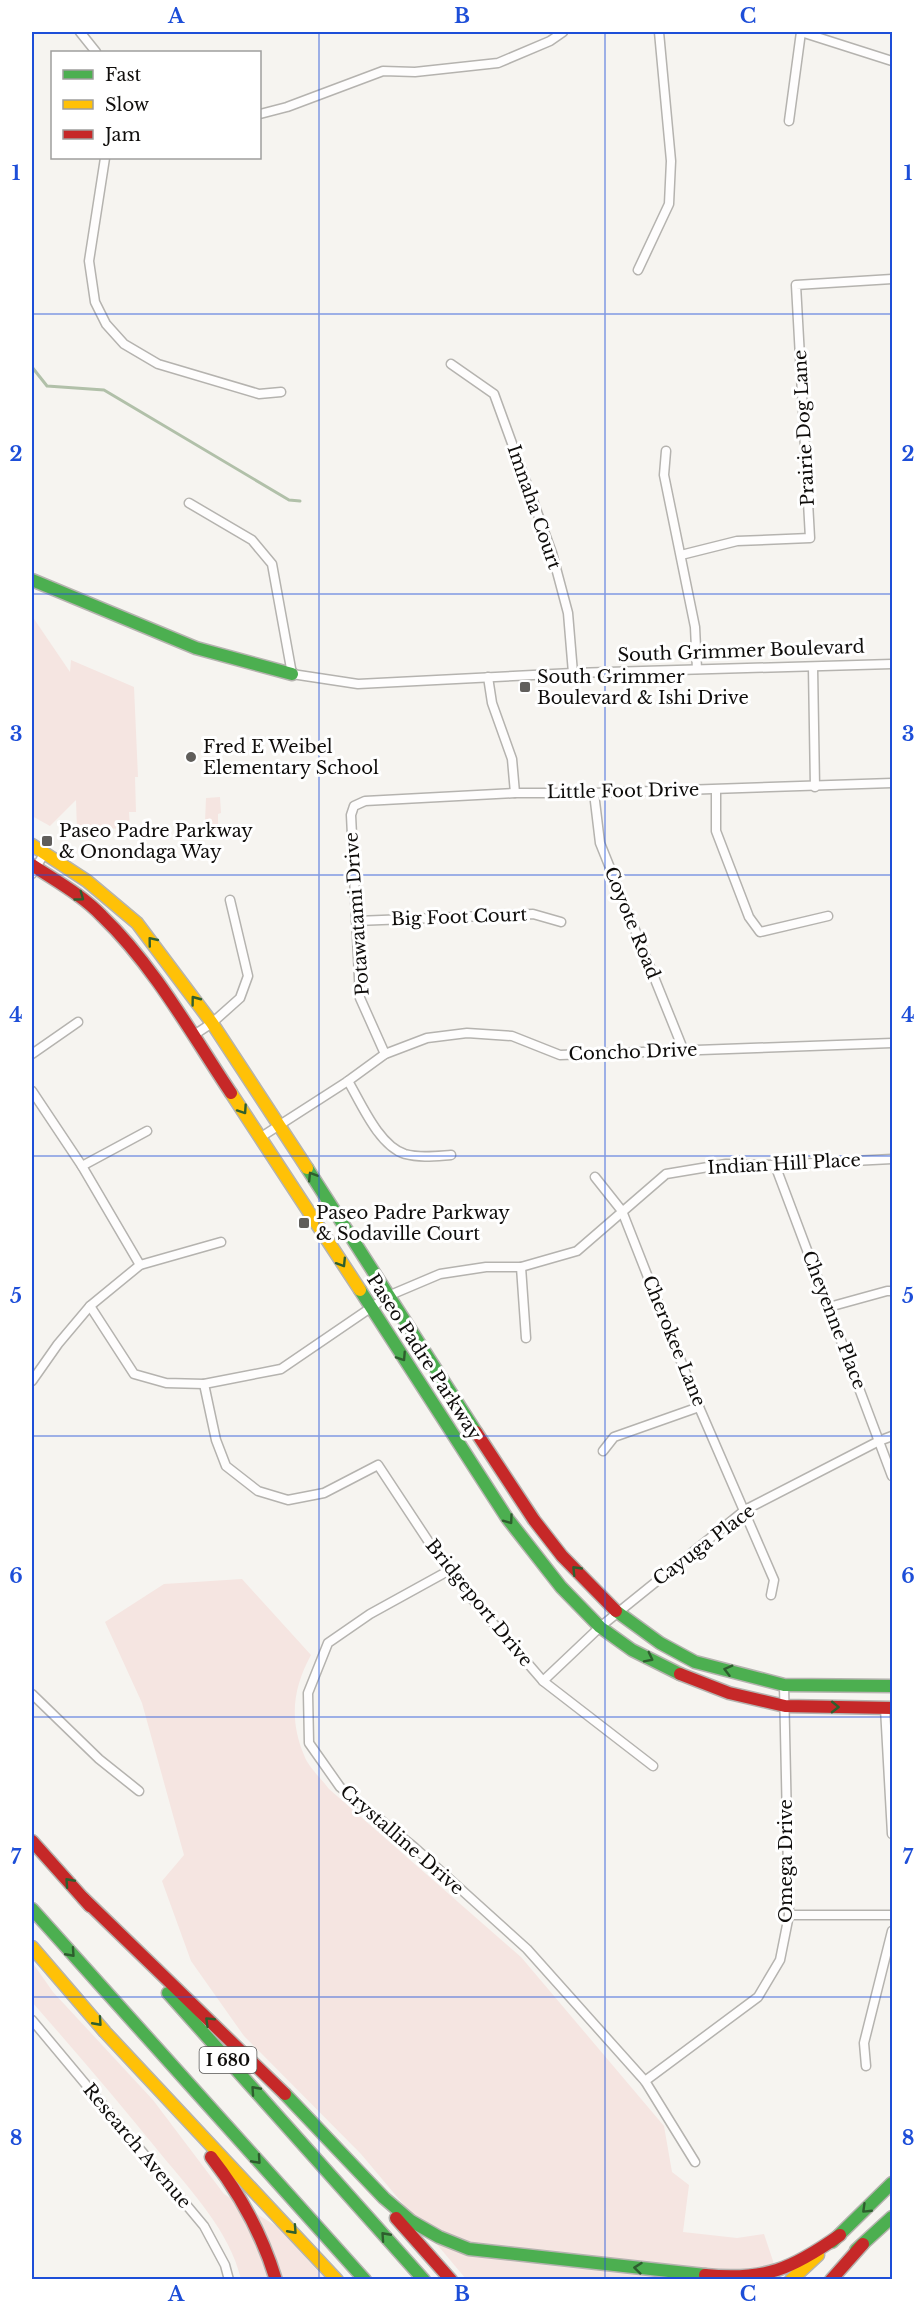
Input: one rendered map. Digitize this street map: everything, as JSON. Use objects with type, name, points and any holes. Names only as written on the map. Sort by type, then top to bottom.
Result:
[{"type":"main road","name":"South Grimmer Boulevard","points":[[32,580],[196,648],[292,674]]},
{"type":"main road","name":"Paseo Padre Parkway","points":[[32,844],[87,881],[137,922],[212,1023],[280,1125],[534,1520],[562,1556],[617,1612],[660,1644],[695,1662],[784,1685],[892,1686]]},
{"type":"main road","name":"Paseo Padre Parkway","points":[[33,869],[81,897],[124,938],[148,968],[261,1137],[507,1518],[561,1587],[600,1627],[632,1650],[679,1674],[729,1693],[785,1706],[889,1708]]},
{"type":"main road","name":"I 680","points":[[32,1841],[424,2280]]},
{"type":"main road","points":[[83,1898],[302,2112],[384,2198],[411,2221],[439,2237],[469,2248],[725,2277],[752,2277],[779,2272],[803,2260],[840,2235]]},
{"type":"main road","name":"I 680","points":[[32,1909],[364,2280]]},
{"type":"main road","points":[[32,1947],[151,2082],[290,2226],[337,2280]]},
{"type":"main road","points":[[151,2082],[244,2201],[258,2227],[276,2280]]},
{"type":"main road","points":[[302,2112],[451,2280]]},
{"type":"main road","points":[[791,2280],[892,2183]]},
{"type":"main road","points":[[823,2280],[892,2217]]},
{"type":"main road","points":[[831,2280],[863,2244]]},
{"type":"street","points":[[80,32],[95,51]]},
{"type":"street","points":[[261,114],[287,107],[382,71],[415,72],[498,63],[550,41],[563,32]]},
{"type":"street","points":[[638,270],[669,204],[671,161],[659,32]]},
{"type":"street","points":[[789,121],[801,32],[892,61]]},
{"type":"street","points":[[105,159],[89,261],[95,302],[106,324],[124,344],[158,364],[259,394],[281,392]]},
{"type":"street","name":"Prairie Dog Lane","points":[[681,555],[737,541],[810,538],[796,285],[892,279]]},
{"type":"street","name":"Imnaha Court","points":[[451,364],[494,394],[552,553],[568,613],[573,673]]},
{"type":"street","points":[[666,452],[664,475],[695,627],[697,669]]},
{"type":"street","points":[[189,503],[252,540],[272,564],[292,674]]},
{"type":"street","name":"South Grimmer Boulevard","points":[[292,674],[358,684],[573,673],[892,664]]},
{"type":"street","points":[[813,667],[815,787]]},
{"type":"street","points":[[488,677],[492,703],[512,759],[515,793]]},
{"type":"street","name":"Little Foot Drive","points":[[354,806],[365,801],[515,793],[716,790],[892,783]]},
{"type":"street","points":[[716,790],[717,831],[749,917],[760,932],[828,916]]},
{"type":"street","name":"Coyote Road","points":[[594,793],[600,843],[682,1049]]},
{"type":"street","name":"Potawatami Drive","points":[[354,806],[351,815],[360,998],[385,1054]]},
{"type":"street","points":[[33,869],[44,854]]},
{"type":"street","points":[[194,1035],[212,1023],[240,998],[248,976],[230,900]]},
{"type":"street","name":"Big Foot Court","points":[[356,921],[533,914],[561,922]]},
{"type":"street","points":[[32,1054],[78,1022]]},
{"type":"street","name":"Concho Drive","points":[[261,1137],[348,1081],[385,1054],[427,1038],[467,1033],[512,1036],[560,1055],[892,1043]]},
{"type":"street","points":[[348,1081],[379,1133],[389,1144],[403,1153],[424,1157],[451,1155]]},
{"type":"street","points":[[32,1091],[82,1167],[140,1264]]},
{"type":"street","points":[[82,1167],[147,1131]]},
{"type":"street","name":"Indian Hill Place","points":[[90,1306],[134,1374],[166,1383],[204,1384],[281,1369],[388,1296],[440,1274],[486,1267],[521,1267],[577,1251],[666,1174],[726,1164],[892,1159]]},
{"type":"street","name":"Cheyenne Place","points":[[775,1164],[892,1476]]},
{"type":"street","name":"Cherokee Lane","points":[[594,1177],[622,1211],[699,1407],[774,1580],[771,1595]]},
{"type":"street","points":[[32,1382],[57,1344],[90,1306],[140,1264],[221,1242]]},
{"type":"street","points":[[521,1267],[526,1338]]},
{"type":"street","points":[[829,1307],[892,1291]]},
{"type":"street","name":"Bridgeport Drive","points":[[204,1384],[216,1440],[226,1466],[258,1491],[288,1500],[324,1492],[378,1465],[448,1571],[543,1681],[653,1766]]},
{"type":"street","points":[[603,1451],[614,1437],[699,1407]]},
{"type":"street","name":"Cayuga Place","points":[[543,1681],[617,1612],[745,1510],[892,1436]]},
{"type":"street","name":"Crystalline Drive","points":[[448,1571],[370,1614],[328,1643],[308,1694],[309,1743],[340,1787],[414,1847],[527,1949],[645,2081],[695,2162]]},
{"type":"street","name":"Omega Drive","points":[[645,2081],[758,1997],[780,1960],[789,1915],[784,1685]]},
{"type":"street","points":[[32,1694],[99,1759],[139,1791]]},
{"type":"street","points":[[889,1708],[892,1834]]},
{"type":"street","points":[[789,1915],[892,1915]]},
{"type":"street","points":[[866,2066],[864,2043],[892,1931]]},
{"type":"street","name":"Research Avenue","points":[[32,2020],[204,2226],[225,2265],[229,2280]]},
{"type":"shaded area","points":[[32,616],[70,672],[71,660],[134,687],[138,777],[135,777],[136,812],[129,812],[130,828],[77,830],[76,800],[50,826],[32,816]]},
{"type":"shaded area","points":[[220,797],[221,813],[218,814],[218,824],[207,824],[205,822],[206,798]]},
{"type":"shaded area","points":[[242,1579],[311,1655],[300,1679],[295,1716],[299,1742],[312,1768],[329,1789],[521,1957],[664,2126],[672,2172],[689,2185],[683,2232],[737,2238],[764,2234],[779,2279],[466,2279],[361,2154],[244,2036],[191,1961],[162,1881],[184,1855],[142,1703],[105,1622],[164,1584]]},
{"type":"shaded area","points":[[32,1962],[53,1992],[153,2100],[224,2194],[278,2227],[325,2279],[241,2279],[228,2244],[208,2212],[32,2002]]},
{"type":"waterway","points":[[32,367],[47,386],[104,390],[289,500],[300,501]]},
{"type":"traffic: fast","points":[[32,580],[196,648],[292,674]]},
{"type":"traffic: fast","points":[[307,1168],[476,1432]]},
{"type":"traffic: fast","points":[[360,1290],[507,1518],[561,1587],[600,1627],[632,1650],[680,1674]]},
{"type":"traffic: fast","points":[[616,1611],[660,1643],[695,1662],[784,1685],[892,1686]]},
{"type":"traffic: fast","points":[[32,1909],[365,2280]]},
{"type":"traffic: fast","points":[[168,1993],[424,2280]]},
{"type":"traffic: fast","points":[[285,2094],[384,2198],[411,2221],[439,2237],[469,2249],[705,2275]]},
{"type":"traffic: fast","points":[[832,2242],[892,2183]]},
{"type":"traffic: fast","points":[[856,2250],[892,2217]]},
{"type":"traffic: slow","points":[[32,845],[87,881],[137,923],[212,1023],[307,1168]]},
{"type":"traffic: slow","points":[[231,1093],[360,1290]]},
{"type":"traffic: slow","points":[[32,1947],[105,2032],[337,2280]]},
{"type":"traffic: slow","points":[[791,2280],[818,2255]]},
{"type":"traffic: jam","points":[[32,865],[86,901],[121,936],[155,978],[231,1093]]},
{"type":"traffic: jam","points":[[476,1432],[534,1520],[562,1556],[616,1611]]},
{"type":"traffic: jam","points":[[680,1674],[729,1693],[785,1706],[892,1708]]},
{"type":"traffic: jam","points":[[32,1841],[90,1906]]},
{"type":"traffic: jam","points":[[83,1898],[285,2094]]},
{"type":"traffic: jam","points":[[211,2157],[232,2186],[249,2216],[276,2280]]},
{"type":"traffic: jam","points":[[396,2218],[451,2280]]},
{"type":"traffic: jam","points":[[705,2275],[745,2276],[777,2270],[807,2256],[840,2235]]},
{"type":"traffic: jam","points":[[831,2280],[863,2244]]},
{"type":"place","name":"South Grimmer Boulevard & Ishi Drive","points":[[525,687]]},
{"type":"place","name":"Fred E Weibel Elementary School","points":[[191,757]]},
{"type":"place","name":"Paseo Padre Parkway & Onondaga Way","points":[[47,841]]},
{"type":"place","name":"Paseo Padre Parkway & Sodaville Court","points":[[304,1223]]}]
